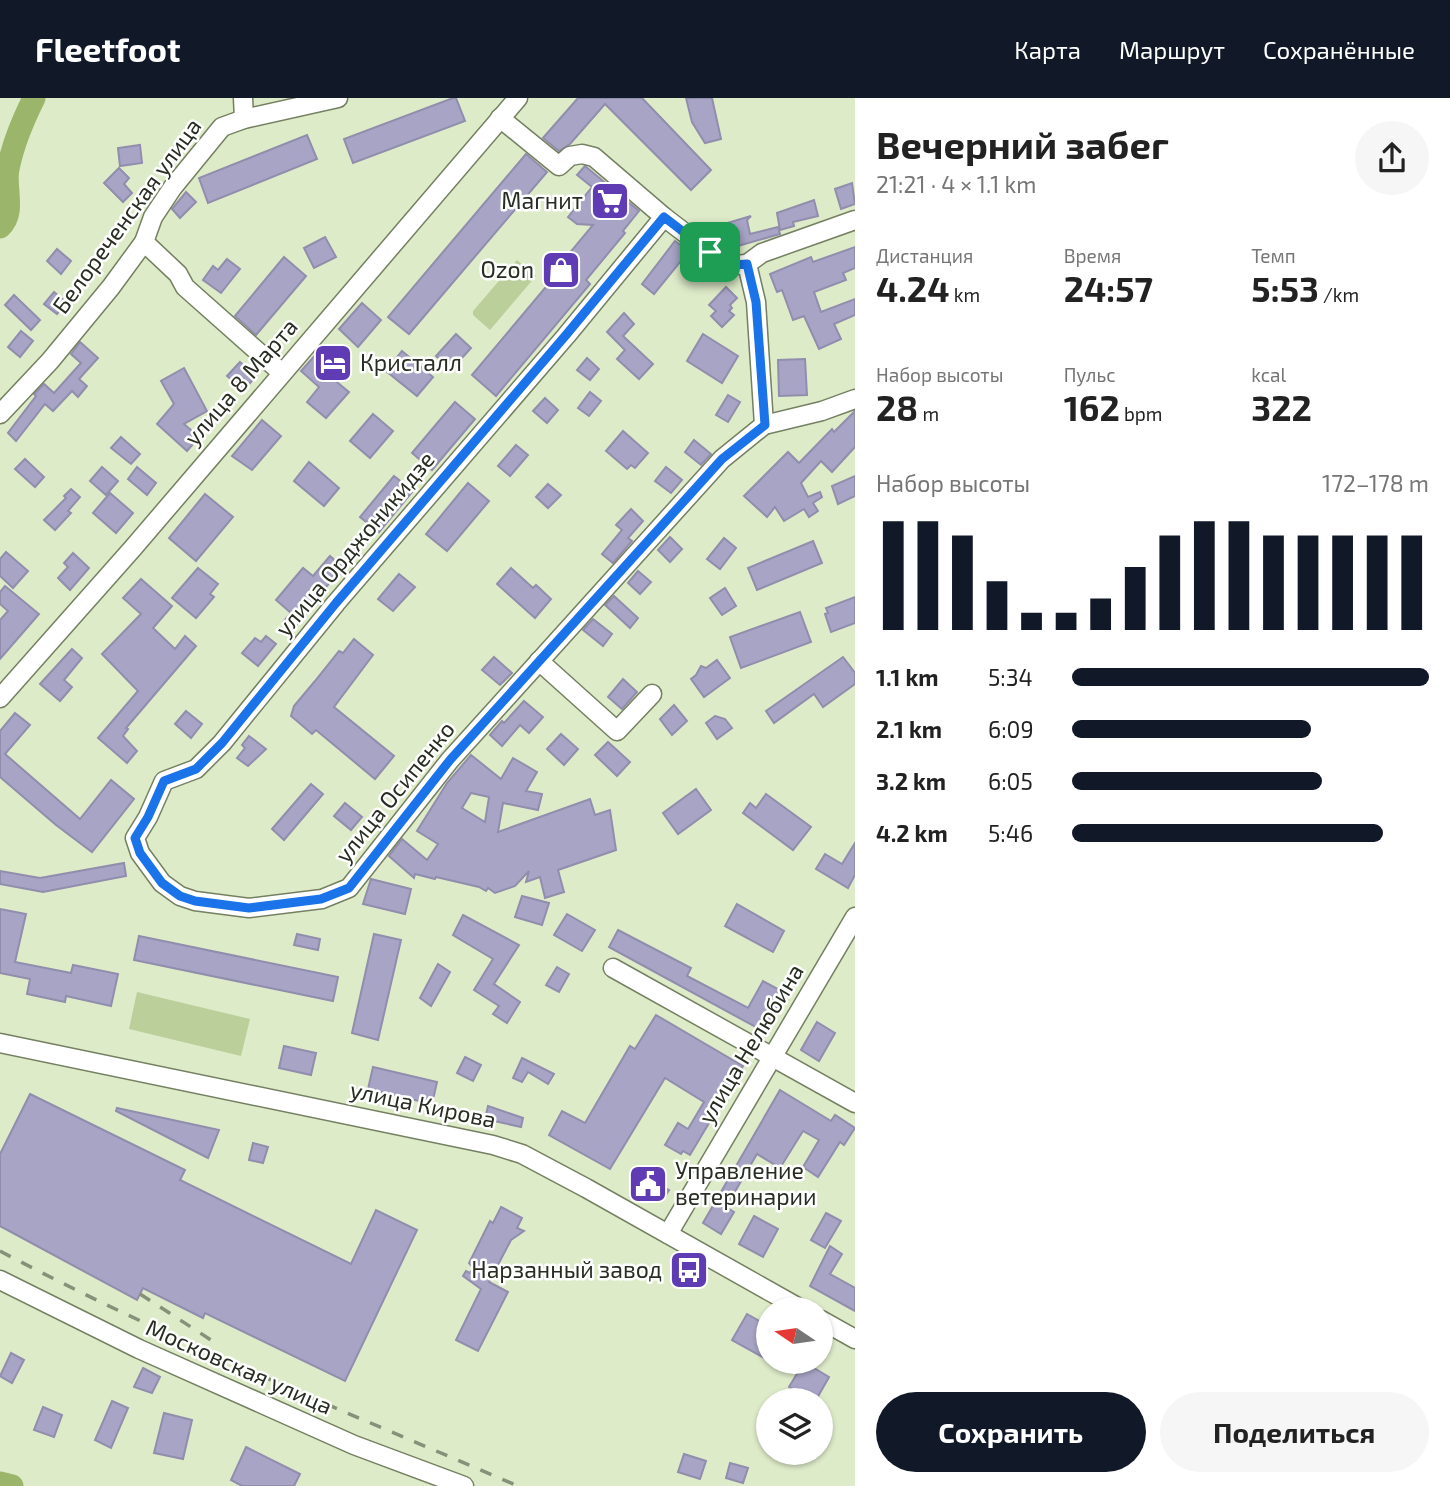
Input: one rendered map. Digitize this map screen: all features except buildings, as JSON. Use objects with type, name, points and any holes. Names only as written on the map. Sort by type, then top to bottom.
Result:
[{"type":"street","points":[[243,98],[244,119]]},
{"type":"street","name":"Белореченская улица","points":[[0,414],[50,361],[144,242],[153,216],[222,127],[244,119],[338,98]]},
{"type":"street","name":"улица 8 Марта","points":[[3,688],[133,548],[518,98]]},
{"type":"street","points":[[500,118],[559,166],[570,156],[582,154],[598,159],[664,217],[720,260],[734,265],[747,264],[762,253],[855,220]]},
{"type":"street","name":"улица Орджоникидзе","points":[[180,896],[162,883],[136,846],[135,838],[164,781],[196,769],[222,743],[336,603],[664,217]]},
{"type":"street","points":[[144,242],[178,274],[185,287],[282,373]]},
{"type":"street","points":[[747,264],[756,302],[765,425]]},
{"type":"street","name":"улица Осипенко","points":[[180,896],[195,901],[249,908],[321,899],[349,888],[450,760],[722,459],[765,425],[822,411],[855,399]]},
{"type":"street","points":[[539,660],[617,731],[652,694]]},
{"type":"street","name":"улица Нелюбина","points":[[668,1234],[855,917]]},
{"type":"street","points":[[613,968],[855,1103]]},
{"type":"street","name":"улица Кирова","points":[[0,1043],[493,1144],[522,1154],[780,1297]]},
{"type":"street","name":"Московская улица","points":[[0,1280],[139,1349],[342,1439],[464,1486]]},
{"type":"street","points":[[833,1327],[855,1339]]},
{"type":"green space","points":[[517,260],[536,276],[490,330],[473,315],[473,311]]},
{"type":"green space","points":[[137,992],[250,1019],[241,1056],[129,1029]]},
{"type":"waterway","points":[[0,227],[9,207],[7,176],[10,159],[34,98]]},
{"type":"waterway","points":[[0,1483],[12,1486]]},
{"type":"railway","points":[[0,1251],[192,1345],[518,1486]]},
{"type":"railway","points":[[140,1294],[211,1340]]},
{"type":"place","name":"Магнит","points":[[610,201]]},
{"type":"place","name":"Ozon","points":[[561,270]]},
{"type":"place","name":"Кристалл","points":[[333,363]]},
{"type":"place","name":"Управление ветеринарии","points":[[648,1184]]},
{"type":"place","name":"Нарзанный завод","points":[[689,1270]]},
{"type":"route","points":[[664,217],[710,252],[720,260],[734,265],[747,264],[756,302],[765,425],[722,459],[609,582],[450,760],[349,888],[321,899],[249,908],[195,901],[180,896],[162,883],[140,853],[135,838],[158,798],[164,781],[196,769],[222,743],[336,603],[664,217]]}]
